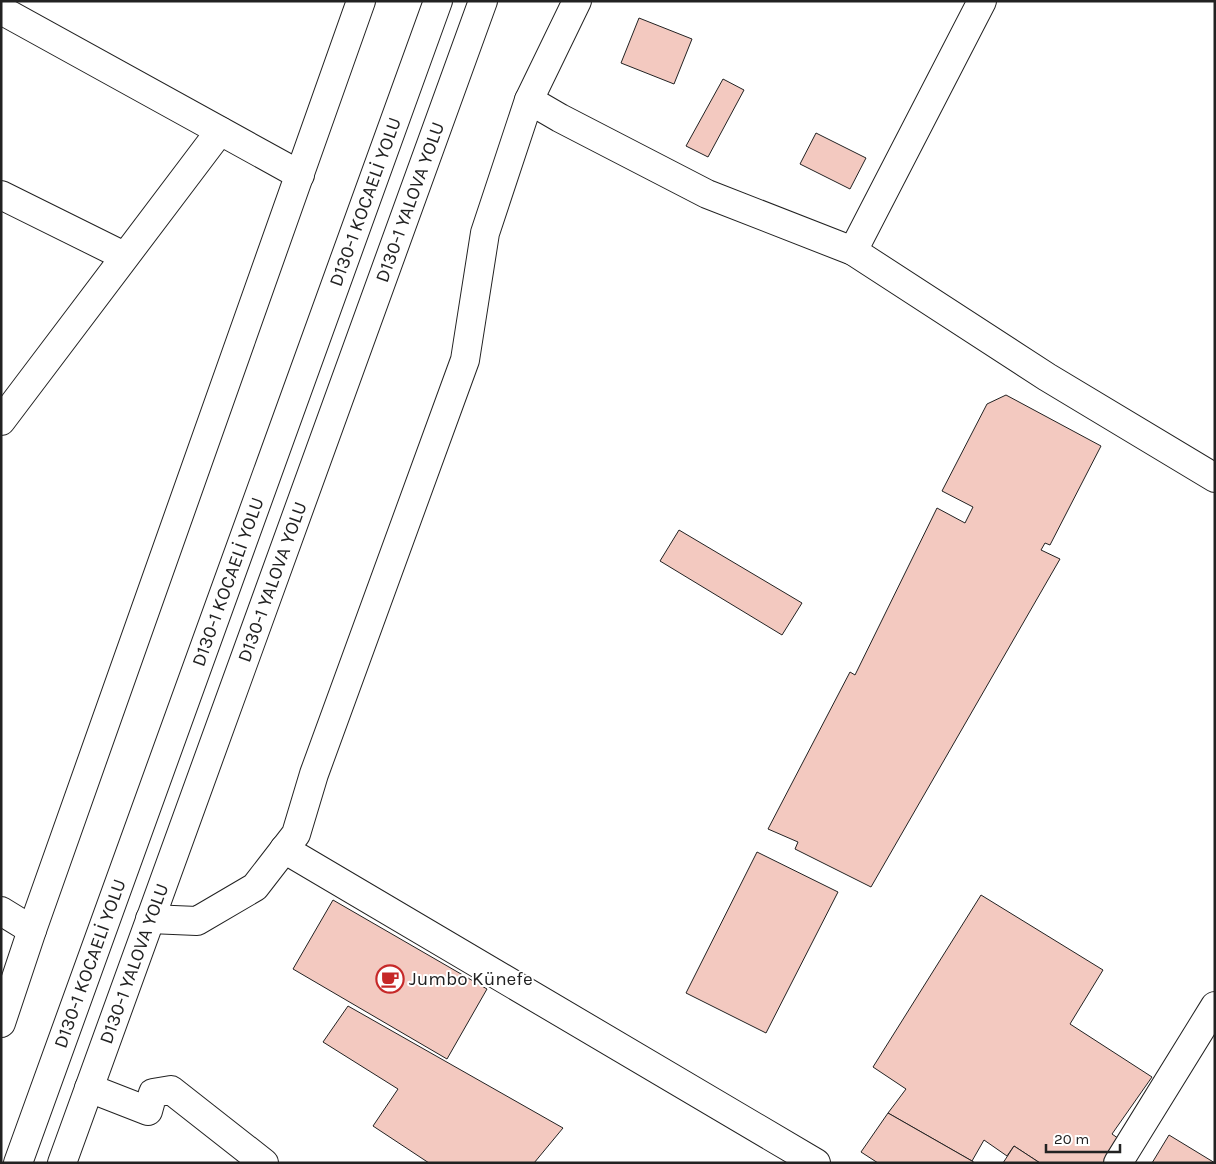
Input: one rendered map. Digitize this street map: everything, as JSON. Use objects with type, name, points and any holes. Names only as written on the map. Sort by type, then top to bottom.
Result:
[{"type":"main road","points":[[1,1023],[32,930],[361,1]]},
{"type":"main road","name":"D130-1 KOCAELİ YOLU","points":[[18,1163],[438,1]]},
{"type":"main road","name":"D130-1 YALOVA YOLU","points":[[62,1163],[483,1]]},
{"type":"main road","points":[[150,919],[197,921],[255,887],[296,834],[314,774],[465,360],[485,233],[529,100],[577,1]]},
{"type":"main road","points":[[853,251],[982,1]]},
{"type":"main road","points":[[1,10],[31,12],[220,131],[300,175]]},
{"type":"main road","points":[[529,100],[707,194],[853,251],[1047,377],[1215,478]]},
{"type":"main road","points":[[1,421],[220,131]]},
{"type":"main road","points":[[1,194],[124,256]]},
{"type":"main road","points":[[284,850],[816,1163]]},
{"type":"main road","points":[[1,910],[32,930]]},
{"type":"main road","points":[[1118,1163],[1215,1006]]},
{"type":"main road","points":[[89,1088],[148,1111],[153,1092],[171,1090],[264,1163]]},
{"type":"building","points":[[639,18],[692,39],[674,84],[621,63]]},
{"type":"building","points":[[723,79],[744,90],[708,157],[686,146]]},
{"type":"building","points":[[816,133],[866,158],[850,189],[800,164]]},
{"type":"building","points":[[1006,395],[1101,446],[1050,545],[1045,543],[1041,550],[1060,559],[871,887],[795,849],[798,842],[768,829],[850,672],[855,675],[937,508],[965,523],[973,507],[942,491],[987,404]]},
{"type":"building","points":[[679,530],[802,603],[782,635],[660,561]]},
{"type":"building","points":[[757,852],[838,892],[766,1033],[686,993]]},
{"type":"building","points":[[981,895],[1103,970],[1070,1024],[1152,1077],[1112,1134],[1122,1141],[1107,1163],[1040,1163],[1014,1146],[1007,1156],[984,1140],[972,1161],[888,1113],[906,1089],[873,1067]]},
{"type":"building","name":"Jumbo Künefe","points":[[333,900],[487,989],[447,1059],[293,969]]},
{"type":"building","points":[[348,1006],[563,1128],[534,1163],[429,1163],[373,1126],[398,1089],[323,1042]]},
{"type":"building","points":[[888,1113],[975,1163],[878,1163],[861,1152]]},
{"type":"building","points":[[1169,1135],[1215,1163],[1152,1163]]},
{"type":"building","points":[[1014,1146],[1040,1163],[1003,1163]]},
{"type":"place","name":"Jumbo Künefe","points":[[390,979]]}]
